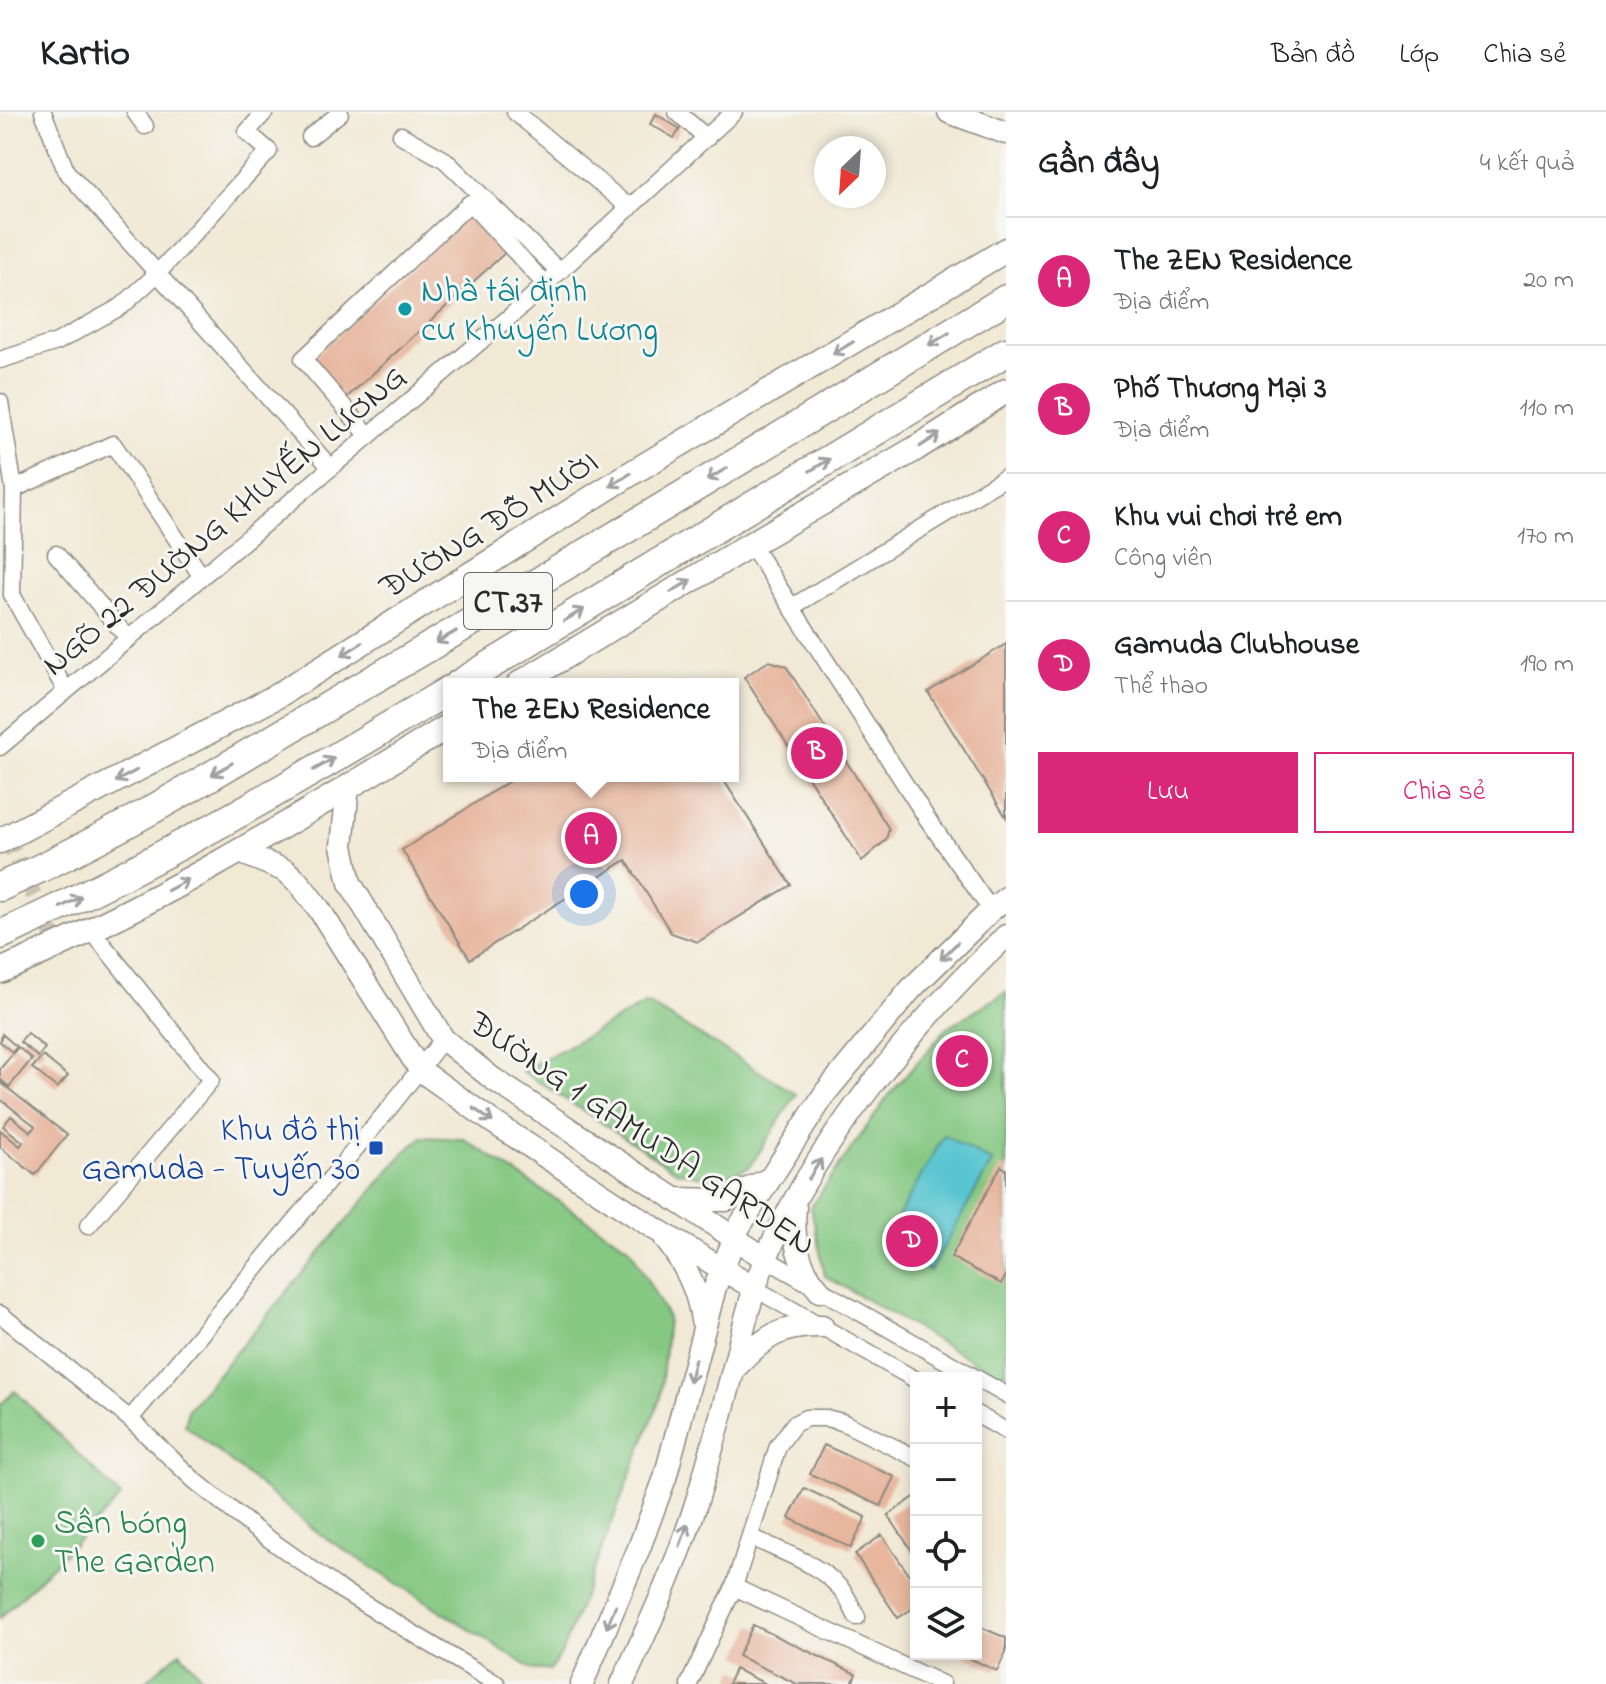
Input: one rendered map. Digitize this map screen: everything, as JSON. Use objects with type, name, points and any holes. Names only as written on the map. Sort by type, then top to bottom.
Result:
[{"type":"highway","name":"CT.37","points":[[0,887],[195,785],[549,577],[1006,299]]},
{"type":"highway","name":"CT.37","points":[[469,678],[1006,352]]},
{"type":"highway","points":[[0,935],[221,824],[443,694]]},
{"type":"main road","name":"ĐƯỜNG ĐỖ MƯỜI","points":[[2,836],[277,696],[630,474],[1006,250]]},
{"type":"main road","points":[[529,678],[915,449],[1006,391]]},
{"type":"main road","points":[[0,971],[92,931],[240,852],[443,730]]},
{"type":"street","points":[[43,112],[66,171],[331,468]]},
{"type":"street","points":[[0,360],[57,342],[90,326],[122,306],[156,275],[269,151],[247,132],[265,112]]},
{"type":"street","points":[[310,137],[338,112]]},
{"type":"street","points":[[515,112],[630,208]]},
{"type":"street","points":[[677,112],[707,138]]},
{"type":"street","name":"NGÕ 22 ĐƯỜNG KHUYẾN LƯƠNG","points":[[0,747],[545,284],[734,112]]},
{"type":"street","points":[[949,112],[1006,133]]},
{"type":"street","points":[[401,135],[445,160],[559,271]]},
{"type":"street","points":[[369,436],[303,359],[470,203],[545,284]]},
{"type":"street","points":[[0,402],[14,489],[6,595],[66,691]]},
{"type":"street","points":[[14,489],[113,444],[202,577]]},
{"type":"street","points":[[792,607],[1006,477]]},
{"type":"street","points":[[622,1684],[700,1492],[754,1288],[795,1201],[855,1108],[936,1007],[1006,934],[998,904],[926,817],[751,544]]},
{"type":"street","points":[[56,554],[129,639]]},
{"type":"street","name":"ĐƯỜNG 1 GAMUDA GARDEN","points":[[348,787],[342,846],[350,883],[443,1039],[504,1086],[733,1239],[1006,1395]]},
{"type":"street","name":"ĐƯỜNG 1 GAMUDA GARDEN","points":[[240,852],[279,867],[299,883],[319,909],[420,1070],[657,1230],[910,1377]]},
{"type":"street","points":[[582,1684],[665,1478],[703,1327],[733,1239],[768,1179],[826,1092],[911,989],[998,904]]},
{"type":"street","points":[[88,1226],[211,1080],[92,931]]},
{"type":"street","points":[[130,1419],[443,1039]]},
{"type":"street","points":[[673,1199],[726,1200],[768,1179]]},
{"type":"street","points":[[795,1201],[793,1222],[797,1252],[808,1278],[820,1291]]},
{"type":"street","points":[[657,1230],[682,1263],[697,1292],[703,1327]]},
{"type":"street","points":[[0,1314],[130,1419],[194,1480],[267,1538],[341,1590],[497,1684]]},
{"type":"street","points":[[733,1370],[757,1344],[771,1335],[802,1326],[822,1326]]},
{"type":"street","points":[[982,1417],[1006,1431]]},
{"type":"street","points":[[689,1684],[734,1587],[778,1446],[794,1424],[806,1418],[842,1422],[910,1455]]},
{"type":"street","points":[[751,1537],[825,1574],[843,1591],[857,1617]]},
{"type":"street","points":[[734,1587],[942,1684]]},
{"type":"green space","points":[[1006,992],[1006,1380],[825,1276],[811,1207],[889,1095],[947,1028]]},
{"type":"green space","points":[[647,1003],[796,1094],[750,1167],[714,1180],[676,1171],[522,1071]]},
{"type":"green space","points":[[422,1137],[464,1139],[630,1248],[668,1318],[660,1399],[561,1654],[550,1670],[534,1670],[321,1535],[185,1425],[188,1409],[403,1154]]},
{"type":"green space","name":"Sân bóng The Garden","points":[[15,1391],[121,1497],[0,1618],[0,1405]]},
{"type":"green space","points":[[180,1652],[208,1684],[142,1684]]},
{"type":"water","points":[[944,1135],[992,1162],[930,1271],[882,1245]]},
{"type":"building","points":[[656,114],[680,129],[674,138],[650,124]]},
{"type":"building","name":"Nhà tái định cư Khuyến Lương","points":[[471,213],[507,251],[345,399],[310,361]]},
{"type":"building","points":[[1006,644],[1006,817],[928,692]]},
{"type":"building","points":[[769,661],[786,666],[889,829],[886,840],[862,861],[744,677]]},
{"type":"building","points":[[508,782],[725,782],[791,885],[698,942],[671,933],[626,860],[470,959],[402,850]]},
{"type":"building","points":[[27,1033],[45,1048],[38,1057],[20,1042]]},
{"type":"building","points":[[2,1034],[17,1047],[12,1052],[0,1042]]},
{"type":"building","points":[[18,1047],[32,1059],[9,1087],[0,1079],[0,1069]]},
{"type":"building","points":[[43,1056],[68,1076],[57,1088],[32,1068]]},
{"type":"building","points":[[0,1082],[67,1135],[35,1175],[0,1147],[0,1130],[20,1146],[23,1142],[3,1126],[11,1116],[31,1132],[35,1126],[0,1099]]},
{"type":"building","points":[[1001,1166],[1006,1169],[1006,1276],[1001,1284],[951,1257]]},
{"type":"building","points":[[824,1445],[895,1477],[881,1506],[810,1474]]},
{"type":"building","points":[[804,1488],[866,1517],[851,1548],[789,1518]]},
{"type":"building","points":[[910,1500],[910,1548],[888,1515]]},
{"type":"building","points":[[882,1535],[910,1576],[910,1610],[898,1618],[855,1554]]},
{"type":"building","points":[[753,1625],[856,1674],[852,1684],[797,1684],[738,1656]]},
{"type":"building","points":[[982,1628],[1006,1638],[1006,1652],[997,1671],[973,1660],[982,1660]]},
{"type":"building","points":[[735,1669],[766,1684],[728,1684]]},
{"type":"tunnel","points":[[7,838],[58,947]]},
{"type":"place","name":"Nhà tái định cư Khuyến Lương","points":[[405,309]]},
{"type":"place","name":"Phố Thương Mại 3","points":[[817,753]]},
{"type":"place","name":"The ZEN Residence","points":[[591,838]]},
{"type":"place","name":"Khu vui chơi trẻ em","points":[[962,1061]]},
{"type":"place","name":"Khu đô thị Gamuda - Tuyến 30","points":[[376,1148]]},
{"type":"place","name":"Gamuda Clubhouse","points":[[912,1241]]},
{"type":"place","name":"Sân bóng The Garden","points":[[38,1541]]}]
